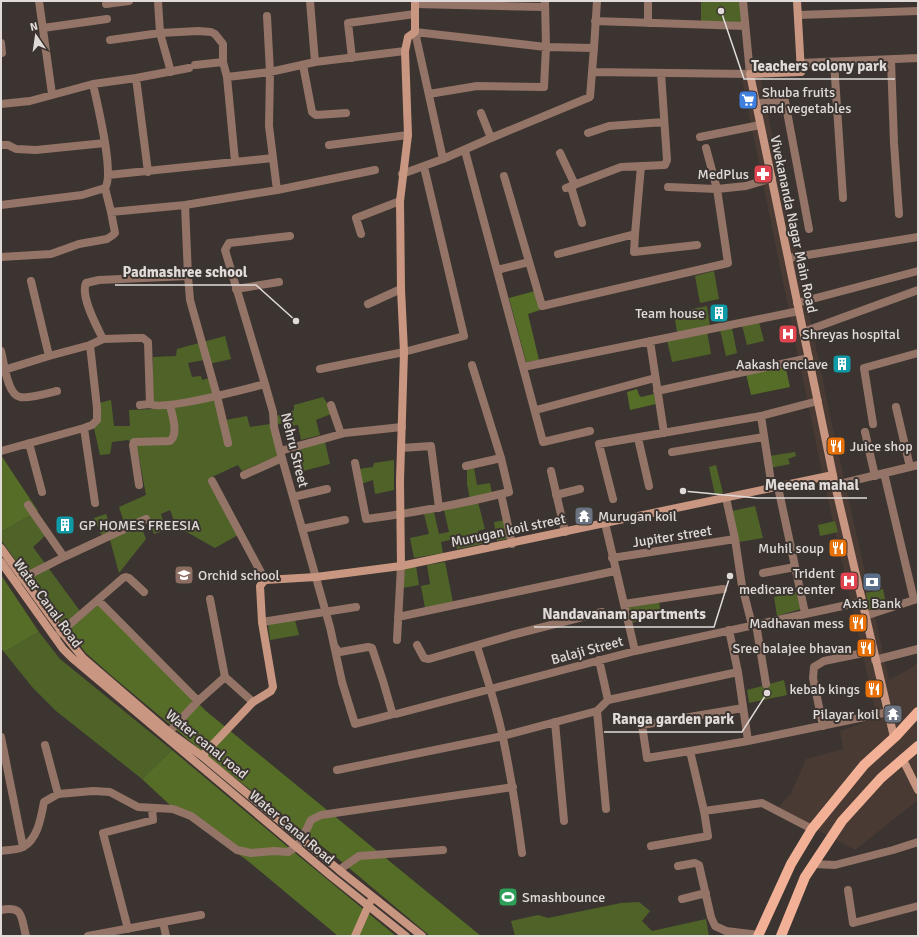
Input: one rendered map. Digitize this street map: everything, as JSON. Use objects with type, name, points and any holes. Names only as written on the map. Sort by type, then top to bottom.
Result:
[{"type":"main road","points":[[750,74],[800,72],[797,1]]},
{"type":"main road","points":[[401,566],[400,515],[404,352],[401,289],[400,201],[402,174],[408,135],[404,51],[408,37],[415,32],[415,3]]},
{"type":"main road","name":"Vivekananda Nagar Main Road","points":[[750,74],[835,485],[875,660]]},
{"type":"main road","name":"Murugan koil street","points":[[265,580],[316,577],[401,566],[833,475]]},
{"type":"main road","name":"Water canal road","points":[[1,548],[3,560],[58,634],[83,658],[170,732],[202,756],[339,870],[422,936]]},
{"type":"main road","points":[[202,756],[253,702],[271,691],[273,687],[262,622],[260,586],[265,580]]},
{"type":"main road","name":"Water Canal Road","points":[[58,634],[72,658],[94,678],[296,848],[406,936]]},
{"type":"main road","points":[[875,660],[886,712]]},
{"type":"main road","points":[[875,660],[876,671],[892,739]]},
{"type":"main road","points":[[758,935],[791,864],[812,829],[864,765],[918,712]]},
{"type":"main road","points":[[781,936],[805,877],[842,820],[881,778],[918,746]]},
{"type":"main road","points":[[903,760],[918,790]]},
{"type":"main road","points":[[355,936],[368,906],[374,897]]},
{"type":"street","points":[[39,1],[52,94]]},
{"type":"street","points":[[106,4],[129,1]]},
{"type":"street","points":[[158,1],[160,33],[170,72]]},
{"type":"street","points":[[310,1],[315,62]]},
{"type":"street","points":[[402,174],[424,167],[590,97],[596,1]]},
{"type":"street","points":[[648,1],[648,23]]},
{"type":"street","points":[[592,72],[750,74],[743,1]]},
{"type":"street","points":[[415,3],[545,4],[546,47],[544,87],[477,86],[429,94]]},
{"type":"street","points":[[798,15],[918,11]]},
{"type":"street","points":[[352,58],[348,23],[414,14]]},
{"type":"street","points":[[267,16],[270,72],[268,117],[278,190]]},
{"type":"street","points":[[43,28],[107,19]]},
{"type":"street","points":[[595,21],[745,26]]},
{"type":"street","points":[[110,40],[160,33],[210,32],[215,34],[223,44],[223,62],[227,77],[235,161]]},
{"type":"street","points":[[443,159],[415,32],[546,47],[594,48]]},
{"type":"street","points":[[1,43],[2,54]]},
{"type":"street","points":[[227,77],[270,72],[315,62],[404,51]]},
{"type":"street","points":[[800,64],[918,58]]},
{"type":"street","points":[[891,60],[894,143],[900,214]]},
{"type":"street","points":[[1,104],[30,101],[93,84],[136,78],[223,62]]},
{"type":"street","points":[[834,62],[843,198]]},
{"type":"street","points":[[303,65],[313,114],[346,113]]},
{"type":"street","points":[[570,187],[621,167],[665,165],[667,160],[661,73]]},
{"type":"street","points":[[136,78],[148,172]]},
{"type":"street","points":[[1,205],[82,195],[105,188],[108,185],[105,143],[93,84]]},
{"type":"street","points":[[756,104],[780,100],[785,101],[809,229]]},
{"type":"street","points":[[481,113],[491,138]]},
{"type":"street","points":[[588,133],[609,126],[664,122]]},
{"type":"street","points":[[700,137],[760,125]]},
{"type":"street","points":[[329,145],[408,135]]},
{"type":"street","points":[[1,145],[36,150],[105,143]]},
{"type":"street","points":[[504,176],[542,306],[728,263],[717,189],[706,148]]},
{"type":"street","points":[[465,150],[523,367],[536,410],[543,442],[590,431]]},
{"type":"street","points":[[560,153],[582,223]]},
{"type":"street","points":[[108,175],[273,158]]},
{"type":"street","points":[[641,166],[634,252],[697,245]]},
{"type":"street","points":[[320,369],[404,352],[464,336],[424,167]]},
{"type":"street","points":[[111,212],[185,205],[278,190],[375,170]]},
{"type":"street","points":[[668,187],[717,189],[746,186],[772,178]]},
{"type":"street","points":[[1,257],[51,254],[79,244],[107,239],[115,233],[105,188]]},
{"type":"street","points":[[361,234],[356,218],[400,201]]},
{"type":"street","points":[[185,205],[190,300],[218,396],[228,443]]},
{"type":"street","points":[[558,254],[635,234]]},
{"type":"street","name":"Nehru Street","points":[[290,236],[229,243],[225,250],[273,412],[274,427],[281,454],[326,611],[342,682],[355,724],[394,714]]},
{"type":"street","points":[[789,258],[918,237]]},
{"type":"street","points":[[497,270],[529,262]]},
{"type":"street","points":[[523,367],[650,342],[798,307],[918,271]]},
{"type":"street","points":[[103,339],[92,318],[85,295],[84,287],[86,283],[99,280],[188,276]]},
{"type":"street","points":[[31,281],[49,356]]},
{"type":"street","points":[[236,289],[279,282]]},
{"type":"street","points":[[368,304],[401,289]]},
{"type":"street","points":[[803,332],[918,290]]},
{"type":"street","points":[[3,370],[90,345],[103,339],[143,338],[148,342],[150,404]]},
{"type":"street","points":[[650,342],[664,433]]},
{"type":"street","points":[[1,451],[84,428],[92,425],[97,420],[90,345]]},
{"type":"street","points":[[1,351],[3,370],[11,391],[18,397],[22,398],[57,391]]},
{"type":"street","points":[[873,424],[864,368],[918,353]]},
{"type":"street","points":[[657,391],[809,358]]},
{"type":"street","points":[[355,462],[366,519],[439,508],[509,492],[502,458],[472,365]]},
{"type":"street","points":[[536,410],[655,378]]},
{"type":"street","points":[[140,405],[170,405],[218,396],[265,384]]},
{"type":"street","points":[[613,499],[599,444],[761,416],[818,401]]},
{"type":"street","points":[[139,485],[133,444],[134,442],[170,441],[173,439],[175,433],[170,405]]},
{"type":"street","points":[[331,405],[341,434]]},
{"type":"street","points":[[835,485],[914,466],[896,407]]},
{"type":"street","points":[[761,416],[775,487],[805,613]]},
{"type":"street","points":[[244,475],[281,454],[341,434],[402,427]]},
{"type":"street","points":[[84,428],[95,504]]},
{"type":"street","points":[[865,432],[875,476]]},
{"type":"street","points":[[672,452],[764,437]]},
{"type":"street","points":[[638,438],[649,486]]},
{"type":"street","points":[[29,443],[42,492]]},
{"type":"street","points":[[401,448],[431,446],[439,508]]},
{"type":"street","points":[[466,466],[502,458]]},
{"type":"street","points":[[551,471],[564,532]]},
{"type":"street","points":[[865,616],[916,599],[884,473]]},
{"type":"street","points":[[212,481],[265,580]]},
{"type":"street","points":[[293,497],[327,489]]},
{"type":"street","points":[[556,495],[580,489]]},
{"type":"street","points":[[502,494],[512,543]]},
{"type":"street","points":[[726,498],[735,539],[742,586],[754,624],[766,684]]},
{"type":"street","points":[[28,505],[64,557]]},
{"type":"street","points":[[19,580],[64,557],[146,520]]},
{"type":"street","points":[[302,530],[345,520]]},
{"type":"street","points":[[605,523],[615,571],[635,651]]},
{"type":"street","name":"Jupiter street","points":[[612,558],[735,539]]},
{"type":"street","points":[[397,640],[401,566]]},
{"type":"street","points":[[763,573],[795,567]]},
{"type":"street","points":[[398,617],[615,571]]},
{"type":"street","points":[[58,634],[123,578],[129,578],[144,592]]},
{"type":"street","points":[[624,604],[723,589]]},
{"type":"street","points":[[210,599],[225,677],[253,702]]},
{"type":"street","points":[[98,600],[198,701]]},
{"type":"street","name":"Balaji Street","points":[[394,714],[419,709],[635,651],[754,624],[862,602]]},
{"type":"street","points":[[262,622],[356,607]]},
{"type":"street","points":[[417,645],[424,658],[429,659],[512,635],[602,612]]},
{"type":"street","points":[[729,630],[738,672],[748,741]]},
{"type":"street","points":[[477,646],[503,736],[522,853]]},
{"type":"street","points":[[335,647],[340,652],[368,647],[374,650],[392,712],[394,714]]},
{"type":"street","points":[[875,660],[918,649]]},
{"type":"street","points":[[823,726],[813,678],[814,667],[824,661],[873,651]]},
{"type":"street","points":[[599,660],[608,700]]},
{"type":"street","points":[[337,770],[503,736],[597,711],[602,707],[604,702],[608,700],[738,672]]},
{"type":"street","points":[[170,732],[198,701],[225,677]]},
{"type":"street","points":[[743,708],[642,725],[647,758],[748,741],[886,712]]},
{"type":"street","points":[[597,711],[606,809]]},
{"type":"street","points":[[556,722],[564,821]]},
{"type":"street","points":[[1,737],[23,847]]},
{"type":"street","points":[[45,745],[58,794]]},
{"type":"street","points":[[651,846],[708,836],[704,811],[690,751]]},
{"type":"street","points":[[1,851],[23,847],[32,839],[40,821],[44,802],[58,794],[94,791],[110,792],[138,807],[173,809],[191,816],[237,850],[251,853],[274,851],[288,852],[296,848],[311,820],[321,815],[512,787]]},
{"type":"street","points":[[704,811],[762,803],[812,829]]},
{"type":"street","points":[[128,929],[103,833],[153,820],[152,808]]},
{"type":"street","points":[[813,864],[835,865],[894,850],[918,842]]},
{"type":"street","points":[[339,870],[359,856],[443,850]]},
{"type":"street","points":[[678,866],[695,863],[699,865],[715,926],[726,931],[758,935]]},
{"type":"street","points":[[848,890],[853,923],[918,906]]},
{"type":"street","points":[[682,898],[706,893]]},
{"type":"street","points":[[1,910],[10,908],[20,911],[26,936]]},
{"type":"street","points":[[88,936],[201,915]]},
{"type":"street","points":[[163,922],[166,936]]},
{"type":"shaded area","points":[[761,79],[829,411],[889,680],[911,668],[918,662],[918,800],[855,850],[777,809],[791,793],[806,759],[843,749],[840,731],[879,717],[874,704],[822,473],[742,80]]},
{"type":"green space","points":[[701,1],[740,1],[742,23],[701,22]]},
{"type":"green space","points":[[714,271],[719,299],[700,303],[695,276]]},
{"type":"green space","points":[[535,291],[540,310],[528,314],[539,360],[526,362],[509,298]]},
{"type":"green space","points":[[707,306],[710,326],[677,332],[674,313]]},
{"type":"green space","points":[[759,322],[764,341],[747,345],[742,325]]},
{"type":"green space","points":[[732,328],[737,353],[726,356],[720,330]]},
{"type":"green space","points":[[707,331],[711,354],[672,362],[667,340]]},
{"type":"green space","points":[[225,336],[231,359],[205,365],[204,360],[188,363],[192,377],[201,376],[202,380],[209,378],[220,421],[247,416],[250,427],[270,424],[278,456],[242,471],[238,465],[210,478],[208,482],[238,535],[215,548],[176,526],[170,510],[161,514],[166,530],[154,534],[149,522],[141,526],[146,539],[119,573],[110,540],[101,534],[94,518],[106,514],[112,530],[125,525],[119,507],[146,495],[137,447],[128,440],[112,442],[110,454],[100,455],[94,428],[95,404],[111,400],[114,426],[130,426],[129,410],[153,409],[153,357],[176,356],[177,349]]},
{"type":"green space","points":[[785,365],[790,387],[751,395],[746,374]]},
{"type":"green space","points":[[637,389],[641,397],[654,394],[656,404],[630,410],[627,392]]},
{"type":"green space","points":[[323,397],[329,406],[331,414],[316,420],[320,435],[301,440],[298,425],[291,426],[289,421],[276,425],[276,416],[294,410],[294,405]]},
{"type":"green space","points":[[325,442],[330,464],[303,471],[298,449]]},
{"type":"green space","points":[[795,452],[796,456],[788,459],[790,464],[770,468],[769,456]]},
{"type":"green space","points":[[1,455],[38,511],[1,532]]},
{"type":"green space","points":[[394,460],[394,490],[375,494],[373,480],[361,484],[358,469],[373,467],[374,463]]},
{"type":"green space","points":[[716,465],[723,493],[715,495],[709,467]]},
{"type":"green space","points":[[474,468],[477,485],[490,483],[492,493],[470,499],[467,484],[467,470]]},
{"type":"green space","points":[[478,502],[485,529],[478,531],[482,544],[457,549],[454,539],[441,542],[443,553],[414,558],[410,538],[429,534],[424,514],[434,512],[439,534],[449,532],[444,510]]},
{"type":"green space","points":[[755,506],[763,538],[739,542],[732,511]]},
{"type":"green space","points":[[31,515],[45,536],[33,547],[80,611],[63,626],[1,540],[1,532]]},
{"type":"green space","points":[[506,520],[510,538],[497,541],[494,522]]},
{"type":"green space","points":[[835,521],[838,532],[820,536],[818,525]]},
{"type":"green space","points":[[445,562],[453,602],[425,608],[421,586],[430,584],[427,565]]},
{"type":"green space","points":[[416,566],[419,585],[403,588],[405,568]]},
{"type":"green space","points":[[1,575],[39,632],[4,652],[1,648]]},
{"type":"green space","points":[[883,589],[886,604],[869,610],[866,593]]},
{"type":"green space","points":[[796,592],[801,609],[777,616],[774,597]]},
{"type":"green space","points":[[659,602],[662,618],[650,618],[631,623],[627,606]]},
{"type":"green space","points":[[98,605],[206,711],[481,936],[430,936],[337,858],[210,758],[113,677],[86,653],[68,630]]},
{"type":"green space","points":[[295,620],[299,635],[270,640],[268,624]]},
{"type":"green space","points":[[39,632],[60,659],[172,750],[142,779],[56,711],[33,688],[4,652]]},
{"type":"green space","points":[[784,680],[787,695],[749,703],[747,690]]},
{"type":"green space","points":[[172,750],[396,936],[338,936],[248,861],[170,805],[142,779]]},
{"type":"green space","points":[[639,902],[650,911],[642,921],[652,931],[706,919],[709,936],[515,936],[511,921],[538,915],[548,918],[621,903]]},
{"type":"place","name":"Teachers colony park","points":[[721,11]]},
{"type":"place","name":"Shuba fruits and vegetables","points":[[748,100]]},
{"type":"place","name":"MedPlus","points":[[763,174]]},
{"type":"place","name":"Team house","points":[[719,313]]},
{"type":"place","name":"Padmashree school","points":[[296,321]]},
{"type":"place","name":"Shreyas hospital","points":[[788,334]]},
{"type":"place","name":"Aakash enclave","points":[[842,364]]},
{"type":"place","name":"Juice shop","points":[[836,446]]},
{"type":"place","name":"Meeena mahal","points":[[683,491]]},
{"type":"place","name":"Murugan koil","points":[[584,516]]},
{"type":"place","name":"GP HOMES FREESIA","points":[[65,525]]},
{"type":"place","name":"Muhil soup","points":[[838,548]]},
{"type":"place","name":"Orchid school","points":[[184,575]]},
{"type":"place","name":"Nandavanam apartments","points":[[730,576]]},
{"type":"place","name":"Trident medicare center","points":[[849,581]]},
{"type":"place","name":"Axis Bank","points":[[872,582]]},
{"type":"place","name":"Madhavan mess","points":[[858,623]]},
{"type":"place","name":"Sree balajee bhavan","points":[[866,648]]},
{"type":"place","name":"kebab kings","points":[[874,689]]},
{"type":"place","name":"Ranga garden park","points":[[767,693]]},
{"type":"place","name":"Pilayar koil","points":[[893,714]]},
{"type":"place","name":"Smashbounce","points":[[508,897]]}]
